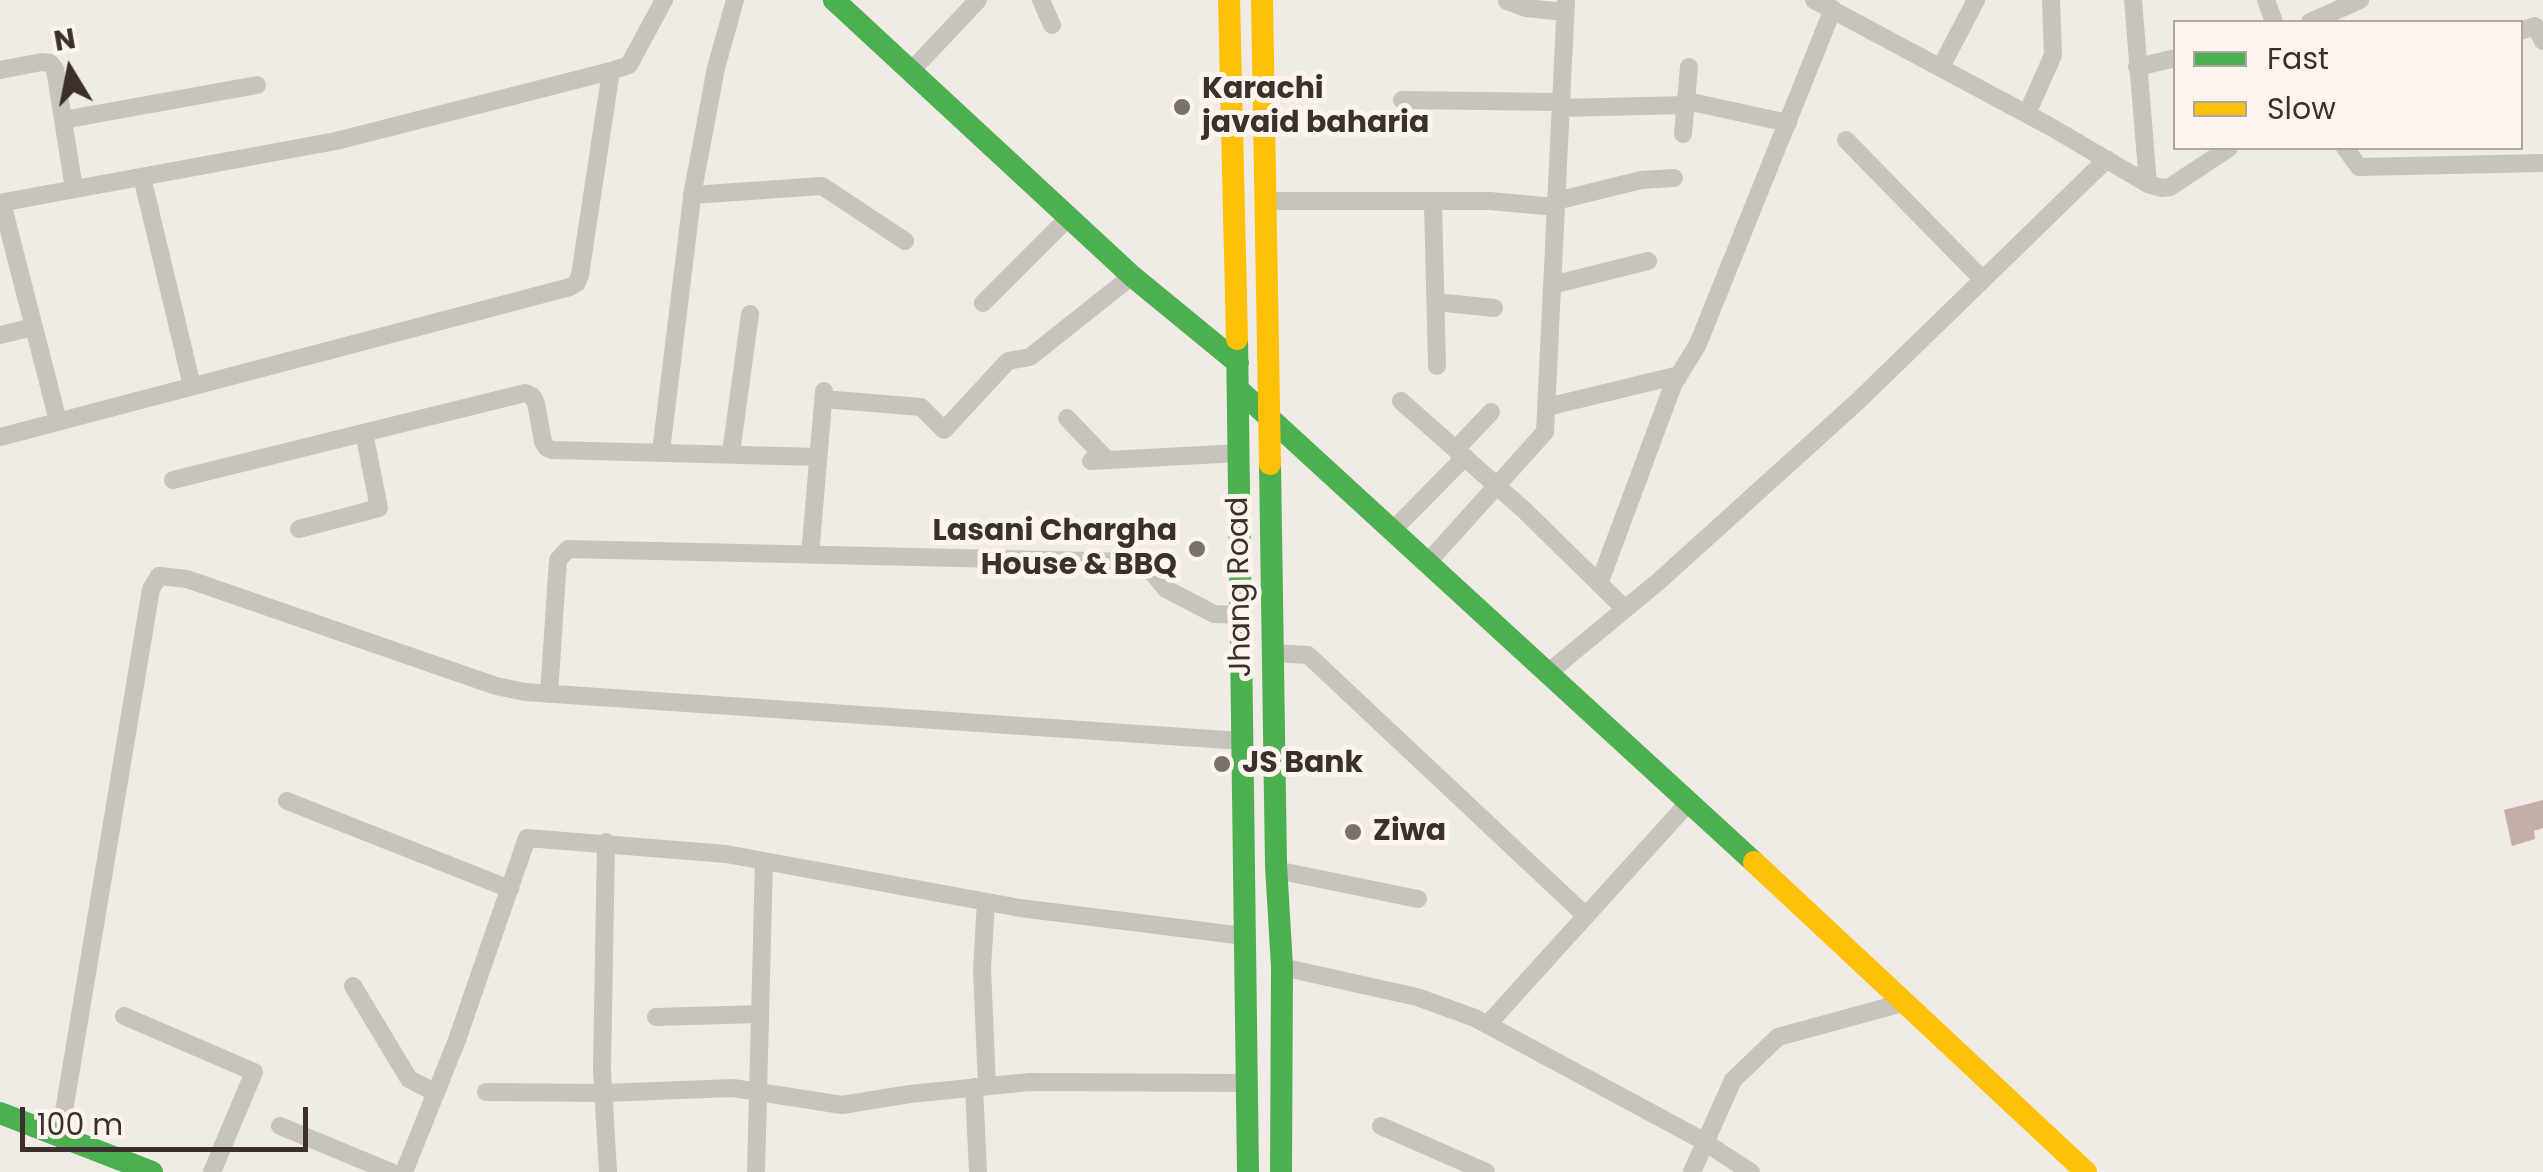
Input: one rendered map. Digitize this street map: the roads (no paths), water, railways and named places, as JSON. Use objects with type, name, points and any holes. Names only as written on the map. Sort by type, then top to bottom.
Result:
[{"type":"main road","points":[[834,0],[1132,276],[1238,363]]},
{"type":"main road","name":"Jhang Road","points":[[1229,0],[1238,363],[1248,1172]]},
{"type":"main road","name":"Jhang Road","points":[[1262,0],[1276,870],[1282,967],[1281,1172]]},
{"type":"main road","points":[[1238,390],[1429,560],[2086,1172]]},
{"type":"main road","points":[[0,1113],[152,1172]]},
{"type":"street","points":[[58,421],[1,203],[336,141],[611,71],[628,65],[664,0]]},
{"type":"street","points":[[661,451],[692,195],[716,68],[735,0]]},
{"type":"street","points":[[912,71],[978,0]]},
{"type":"street","points":[[1040,0],[1052,25]]},
{"type":"street","points":[[1429,560],[1545,432],[1565,6],[1526,8],[1507,0]]},
{"type":"street","points":[[1814,0],[1942,67],[2148,184],[2170,187],[2226,150]]},
{"type":"street","points":[[1942,67],[1976,0]]},
{"type":"street","points":[[2027,114],[2053,55],[2051,0]]},
{"type":"street","points":[[2134,0],[2148,184]]},
{"type":"street","points":[[2315,20],[2360,0]]},
{"type":"street","points":[[1599,584],[1679,375],[1698,344],[1833,10]]},
{"type":"street","points":[[2523,30],[2535,26],[2543,42]]},
{"type":"street","points":[[2137,68],[2173,59]]},
{"type":"street","points":[[0,70],[50,63],[55,70],[74,190]]},
{"type":"street","points":[[1683,134],[1689,67]]},
{"type":"street","points":[[0,436],[577,283],[611,71]]},
{"type":"street","points":[[63,120],[257,85]]},
{"type":"street","points":[[1402,100],[1560,105],[1687,103],[1788,123]]},
{"type":"street","points":[[1846,140],[1982,280]]},
{"type":"street","points":[[2346,150],[2359,167],[2543,162]]},
{"type":"street","points":[[1548,672],[1625,610],[1857,402],[2107,159]]},
{"type":"street","points":[[142,177],[192,386]]},
{"type":"street","points":[[1266,201],[1556,204],[1641,180],[1674,178]]},
{"type":"street","points":[[692,195],[822,186],[905,240]]},
{"type":"street","points":[[1434,203],[1437,366]]},
{"type":"street","points":[[983,303],[1068,218]]},
{"type":"street","points":[[1552,285],[1648,261]]},
{"type":"street","points":[[810,555],[824,394],[921,408],[944,430],[1008,361],[1030,357],[1132,276]]},
{"type":"street","points":[[1436,302],[1494,308]]},
{"type":"street","points":[[732,454],[750,314]]},
{"type":"street","points":[[0,335],[34,326]]},
{"type":"street","points":[[1547,407],[1679,375]]},
{"type":"street","points":[[173,480],[525,394],[536,403],[546,448],[818,457]]},
{"type":"street","points":[[1400,401],[1497,485],[1625,610]]},
{"type":"street","points":[[1394,529],[1492,412]]},
{"type":"street","points":[[1067,418],[1099,461],[1239,453]]},
{"type":"street","points":[[299,529],[379,508],[364,433]]},
{"type":"street","points":[[549,694],[558,560],[568,549],[1132,562],[1153,573],[1166,589],[1214,614],[1240,615]]},
{"type":"street","points":[[60,1135],[151,589],[159,576],[187,579],[496,686],[549,694],[1242,742]]},
{"type":"street","points":[[1272,653],[1308,655],[1586,916]]},
{"type":"street","points":[[1488,1024],[1690,801]]},
{"type":"street","points":[[287,802],[510,889]]},
{"type":"street","points":[[404,1172],[526,838],[606,842],[764,861],[986,902],[1244,936]]},
{"type":"street","points":[[606,842],[604,1093],[608,1172]]},
{"type":"street","points":[[756,1172],[764,861]]},
{"type":"street","points":[[1276,870],[1418,899]]},
{"type":"street","points":[[978,1172],[986,902]]},
{"type":"street","points":[[1282,967],[1416,997],[1488,1024],[1752,1172]]},
{"type":"street","points":[[353,986],[410,1079],[436,1092]]},
{"type":"street","points":[[1692,1172],[1733,1080],[1778,1037],[1906,1002]]},
{"type":"street","points":[[656,1017],[759,1014]]},
{"type":"street","points":[[124,1016],[254,1072],[212,1172]]},
{"type":"street","points":[[486,1092],[733,1088],[842,1105],[1030,1082],[1246,1083]]},
{"type":"street","points":[[280,1126],[391,1172]]},
{"type":"street","points":[[1382,1126],[1486,1172]]},
{"type":"place","name":"Karachi javaid baharia","points":[[1182,107]]},
{"type":"place","name":"Lasani Chargha House & BBQ","points":[[1197,549]]},
{"type":"place","name":"JS Bank","points":[[1222,764]]},
{"type":"place","name":"Ziwa","points":[[1353,832]]}]
